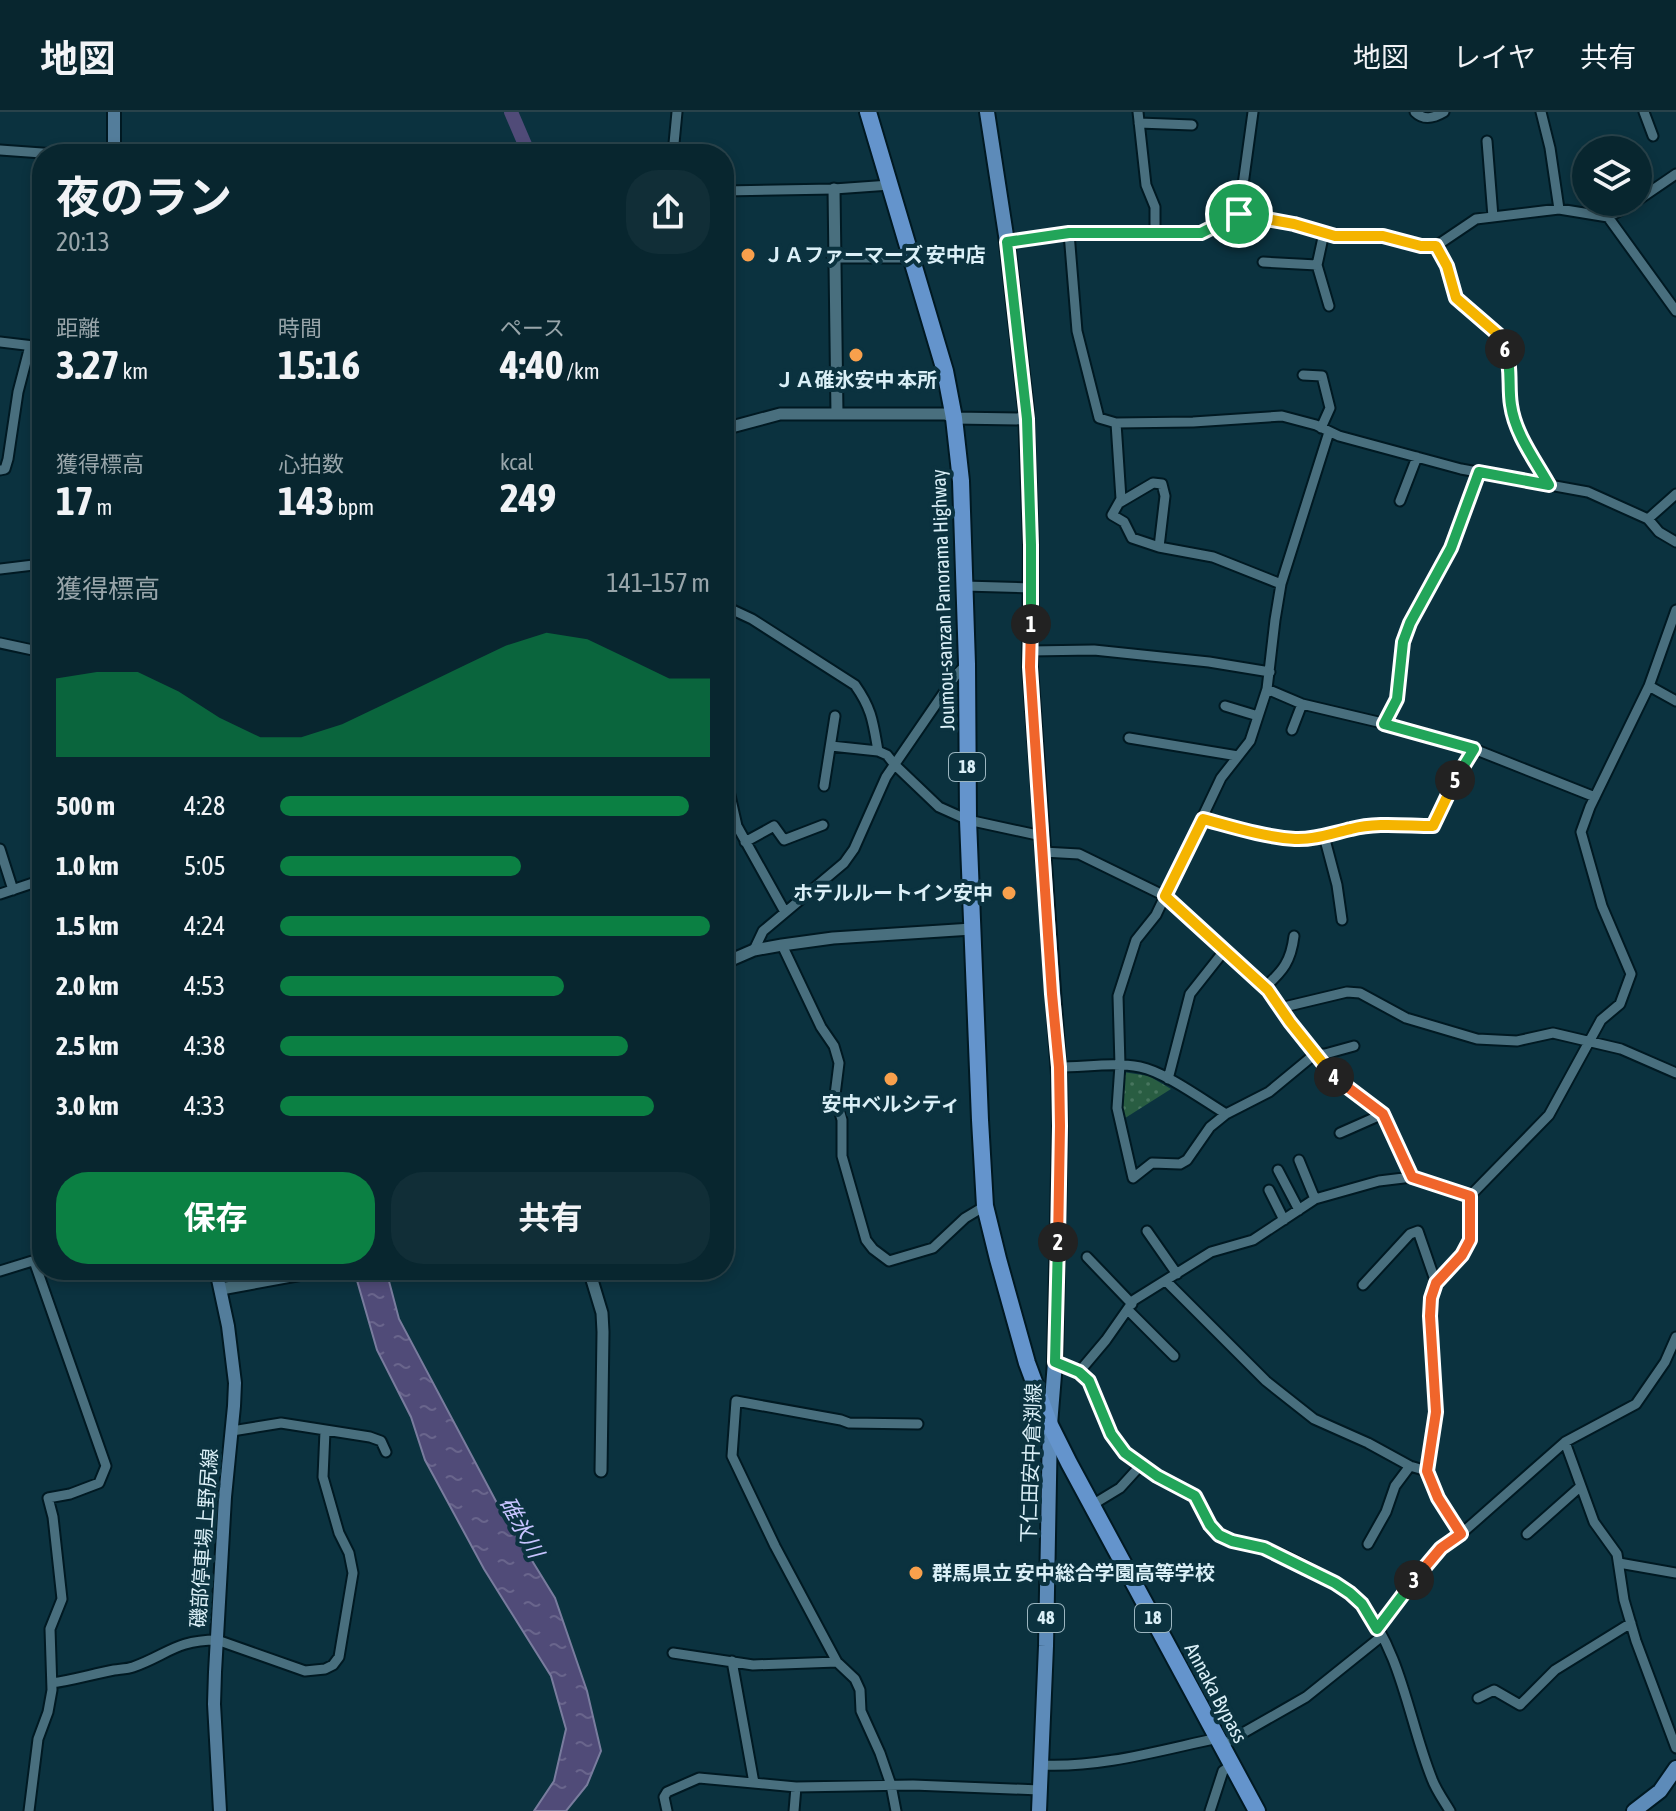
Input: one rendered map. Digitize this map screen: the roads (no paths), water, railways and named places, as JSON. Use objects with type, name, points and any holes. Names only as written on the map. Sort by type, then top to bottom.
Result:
[{"type":"highway","name":"Joumou-sanzan Panorama Highway","points":[[868,112],[945,371],[954,418],[961,481],[968,820],[985,1206],[1027,1363],[1050,1425]]},
{"type":"highway","name":"Annaka Bypass","points":[[1050,1425],[1257,1811]]},
{"type":"main road","points":[[114,112],[114,144]]},
{"type":"main road","name":"下仁田安中倉渕線","points":[[987,112],[1007,242],[1027,419],[1030,651],[1059,1067],[1055,1362],[1050,1425],[1039,1811]]},
{"type":"main road","name":"磯部停車場上野尻線","points":[[219,1280],[235,1383],[214,1704],[220,1811]]},
{"type":"main road","points":[[1634,1811],[1660,1791],[1675,1770]]},
{"type":"street","points":[[674,144],[677,112]]},
{"type":"street","points":[[1138,112],[1146,185],[1155,207],[1155,233]]},
{"type":"street","points":[[1239,214],[1253,112]]},
{"type":"street","points":[[1415,112],[1419,117],[1431,118],[1444,112]]},
{"type":"street","points":[[1644,112],[1653,136]]},
{"type":"street","points":[[1543,113],[1559,209]]},
{"type":"street","points":[[1139,123],[1192,125]]},
{"type":"street","points":[[1487,141],[1493,217]]},
{"type":"street","points":[[0,150],[32,152]]},
{"type":"street","points":[[1652,191],[1676,174]]},
{"type":"street","points":[[734,191],[890,185]]},
{"type":"street","points":[[834,189],[837,414]]},
{"type":"street","points":[[1007,242],[1069,233],[1201,233],[1239,214],[1294,224],[1335,236],[1383,236],[1421,246],[1436,246],[1476,219],[1559,209],[1608,217],[1676,311]]},
{"type":"street","points":[[1069,233],[1077,331],[1099,418],[1116,423],[1282,416],[1417,457],[1588,492],[1648,519],[1659,532],[1676,542]]},
{"type":"street","points":[[1324,233],[1317,265],[1329,306]]},
{"type":"street","points":[[1436,246],[1447,266],[1456,298],[1500,336],[1508,357],[1511,406],[1516,427],[1549,485]]},
{"type":"street","points":[[833,257],[911,257]]},
{"type":"street","points":[[1263,262],[1317,265]]},
{"type":"street","points":[[0,342],[30,346],[18,392],[8,459],[5,469],[0,470]]},
{"type":"street","points":[[1303,375],[1322,376],[1330,408],[1281,584],[1267,689],[1250,741],[1221,778],[1156,915],[1136,940],[1118,996],[1120,1065],[1117,1108],[1133,1178],[1152,1163],[1171,1165],[1187,1160],[1210,1127],[1226,1114],[1269,1092],[1315,1054],[1354,1046]]},
{"type":"street","points":[[734,426],[780,414],[946,414],[954,418],[1027,419]]},
{"type":"street","points":[[1116,423],[1121,499],[1112,515],[1124,522],[1132,538],[1159,547],[1213,557],[1281,584]]},
{"type":"street","points":[[1400,501],[1417,457]]},
{"type":"street","points":[[1384,724],[1397,699],[1403,642],[1410,623],[1451,548],[1479,472]]},
{"type":"street","points":[[1119,503],[1153,483],[1162,484],[1165,496],[1159,547]]},
{"type":"street","points":[[1648,519],[1676,494]]},
{"type":"street","points":[[0,569],[32,565]]},
{"type":"street","points":[[964,586],[1031,588]]},
{"type":"street","points":[[1461,1534],[1438,1498],[1427,1471],[1436,1412],[1431,1298],[1436,1283],[1462,1255],[1470,1240],[1470,1196],[1549,1115],[1601,1020],[1620,1004],[1631,974],[1602,906],[1581,832],[1649,686],[1676,610]]},
{"type":"street","points":[[734,611],[855,685],[872,715],[878,751]]},
{"type":"street","points":[[0,643],[32,650]]},
{"type":"street","points":[[1030,651],[1094,650],[1270,672]]},
{"type":"street","points":[[754,950],[763,931],[844,863],[854,849],[886,777],[956,675],[967,664]]},
{"type":"street","points":[[1649,686],[1676,701]]},
{"type":"street","points":[[1267,689],[1302,704],[1474,749],[1595,797]]},
{"type":"street","points":[[1292,730],[1302,704]]},
{"type":"street","points":[[1225,706],[1258,716]]},
{"type":"street","points":[[824,786],[835,716]]},
{"type":"street","points":[[1129,738],[1238,756]]},
{"type":"street","points":[[831,746],[878,751],[887,755],[939,807],[968,820],[1042,836]]},
{"type":"street","points":[[1203,819],[1251,832],[1297,839],[1375,825],[1433,826],[1474,749]]},
{"type":"street","points":[[734,813],[745,842],[785,912]]},
{"type":"street","points":[[745,842],[774,826],[784,840],[823,825]]},
{"type":"street","points":[[1324,836],[1337,885],[1342,920]]},
{"type":"street","points":[[0,849],[13,890]]},
{"type":"street","points":[[1043,852],[1079,854],[1165,896],[1265,987],[1335,1078],[1383,1114],[1412,1177]]},
{"type":"street","points":[[0,894],[32,883]]},
{"type":"street","points":[[734,959],[754,950],[833,938],[972,929]]},
{"type":"street","points":[[1265,987],[1283,972],[1292,951],[1294,936]]},
{"type":"street","points":[[782,945],[821,1027],[834,1046],[839,1063],[835,1095],[842,1120],[842,1156],[866,1240],[889,1261],[933,1248],[965,1218],[985,1206]]},
{"type":"street","points":[[1168,1079],[1190,994],[1224,951]]},
{"type":"street","points":[[1280,1008],[1347,992],[1360,993],[1406,1018],[1477,1039],[1517,1041],[1553,1033],[1621,1049],[1676,1073]]},
{"type":"street","points":[[1059,1067],[1120,1065],[1151,1070],[1226,1114]]},
{"type":"street","points":[[1340,1133],[1383,1114]]},
{"type":"street","points":[[1299,1160],[1315,1199]]},
{"type":"street","points":[[1278,1170],[1299,1210]]},
{"type":"street","points":[[1079,1372],[1134,1300],[1211,1252],[1253,1240],[1315,1199],[1379,1181],[1412,1177],[1470,1196]]},
{"type":"street","points":[[1269,1190],[1284,1220]]},
{"type":"street","points":[[1147,1231],[1177,1274]]},
{"type":"street","points":[[1363,1285],[1410,1234],[1418,1231],[1436,1283]]},
{"type":"street","points":[[1087,1257],[1174,1356]]},
{"type":"street","points":[[0,1271],[32,1261]]},
{"type":"street","points":[[29,1811],[38,1739],[52,1690],[50,1629],[62,1599],[48,1498],[99,1483],[106,1466],[45,1280]]},
{"type":"street","points":[[221,1289],[270,1280]]},
{"type":"street","points":[[592,1280],[602,1313],[603,1332],[601,1471]]},
{"type":"street","points":[[1166,1281],[1266,1381],[1314,1419],[1410,1466],[1427,1471]]},
{"type":"street","points":[[1041,1765],[1104,1761],[1220,1741],[1306,1697],[1379,1633],[1423,1568],[1441,1548],[1565,1442],[1636,1404],[1665,1362],[1676,1337]]},
{"type":"street","points":[[1055,1362],[1079,1372],[1089,1381],[1111,1434],[1125,1453],[1140,1466],[1195,1496],[1210,1525],[1219,1535],[1264,1548],[1343,1588],[1362,1604],[1392,1657],[1433,1782],[1450,1811]]},
{"type":"street","points":[[896,1811],[880,1753],[861,1711],[860,1690],[855,1679],[837,1662],[775,1546],[732,1456],[736,1401],[849,1423],[918,1424]]},
{"type":"street","points":[[232,1431],[281,1423],[370,1437],[381,1441],[386,1452]]},
{"type":"street","points":[[52,1683],[135,1666],[188,1642],[217,1640],[305,1671],[333,1665],[339,1657],[353,1565],[339,1533],[323,1477],[325,1431]]},
{"type":"street","points":[[1565,1442],[1594,1522],[1615,1549],[1631,1623],[1676,1748]]},
{"type":"street","points":[[1092,1505],[1120,1488],[1140,1466]]},
{"type":"street","points":[[1368,1544],[1386,1512],[1395,1486],[1410,1466]]},
{"type":"street","points":[[1527,1534],[1581,1486]]},
{"type":"street","points":[[1619,1563],[1676,1573]]},
{"type":"street","points":[[1478,1698],[1494,1690],[1520,1705],[1555,1670],[1631,1623]]},
{"type":"street","points":[[673,1653],[753,1665],[837,1662]]},
{"type":"street","points":[[732,1661],[754,1783]]},
{"type":"street","points":[[1210,1811],[1223,1771],[1232,1765]]},
{"type":"street","points":[[667,1811],[664,1797],[667,1792],[696,1779],[796,1787],[891,1785],[1040,1790]]},
{"type":"street","points":[[794,1811],[796,1787]]},
{"type":"water","points":[[357,1280],[389,1280],[399,1319],[499,1507],[555,1598],[587,1691],[601,1751],[587,1785],[566,1811],[534,1811],[554,1781],[566,1729],[551,1676],[484,1569],[425,1460],[411,1417],[377,1350]]},
{"type":"waterway","name":"碓氷川","points":[[511,112],[525,144]]},
{"type":"place","name":"ＪＡファーマーズ 安中店","points":[[748,255]]},
{"type":"place","name":"ＪＡ碓氷安中 本所","points":[[856,355]]},
{"type":"place","name":"ホテルルートイン安中","points":[[1009,893]]},
{"type":"place","name":"安中ベルシティ","points":[[891,1079]]},
{"type":"place","name":"群馬県立 安中総合学園高等学校","points":[[916,1573]]}]
